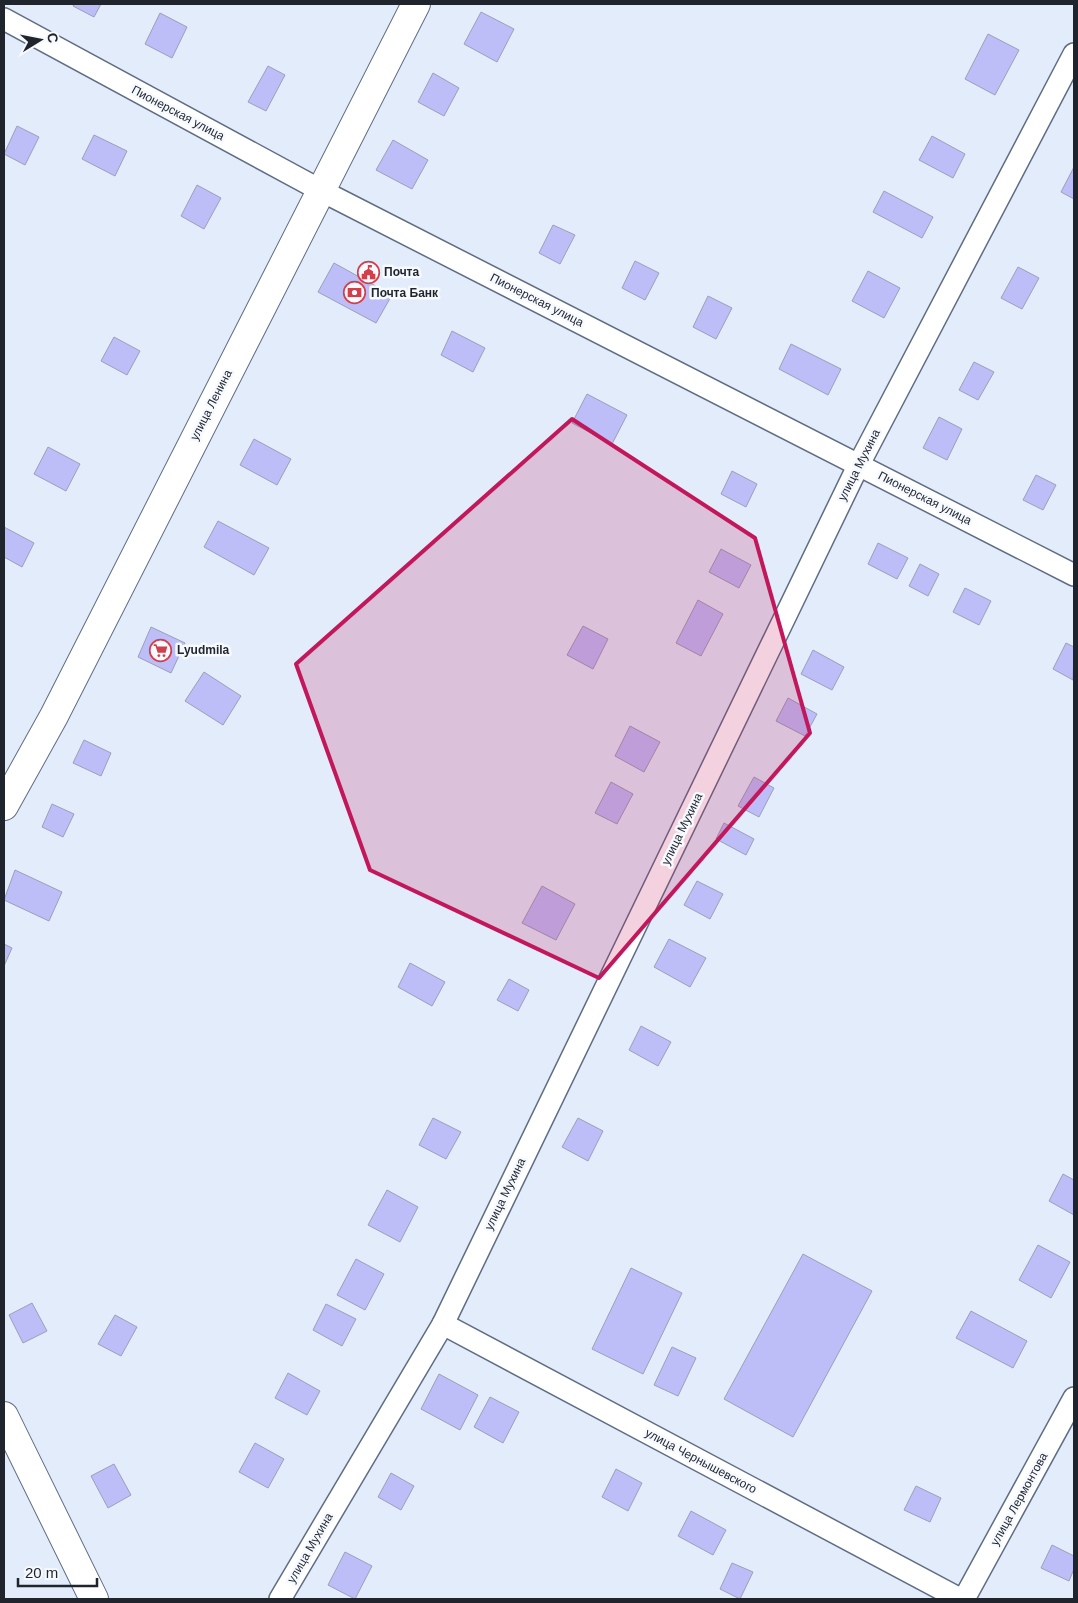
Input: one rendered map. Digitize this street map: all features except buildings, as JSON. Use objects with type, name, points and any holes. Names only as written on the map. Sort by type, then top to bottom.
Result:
[{"type":"main road","name":"улица Ленина","points":[[4,806],[54,716],[416,4]]},
{"type":"main road","points":[[4,1416],[94,1599]]},
{"type":"street","name":"Пионерская улица","points":[[4,19],[320,190],[1074,575]]},
{"type":"street","name":"улица Мухина","points":[[280,1599],[443,1324],[859,464],[1074,54]]},
{"type":"street","name":"улица Чернышевского","points":[[443,1324],[962,1599]]},
{"type":"street","name":"улица Лермонтова","points":[[962,1599],[1074,1398]]},
{"type":"highlighted area","points":[[572,419],[755,538],[810,733],[599,978],[370,870],[296,664]]},
{"type":"place","name":"Почта","points":[[368,272]]},
{"type":"place","name":"Почта Банк","points":[[355,293]]},
{"type":"place","name":"Lyudmila","points":[[161,650]]}]
